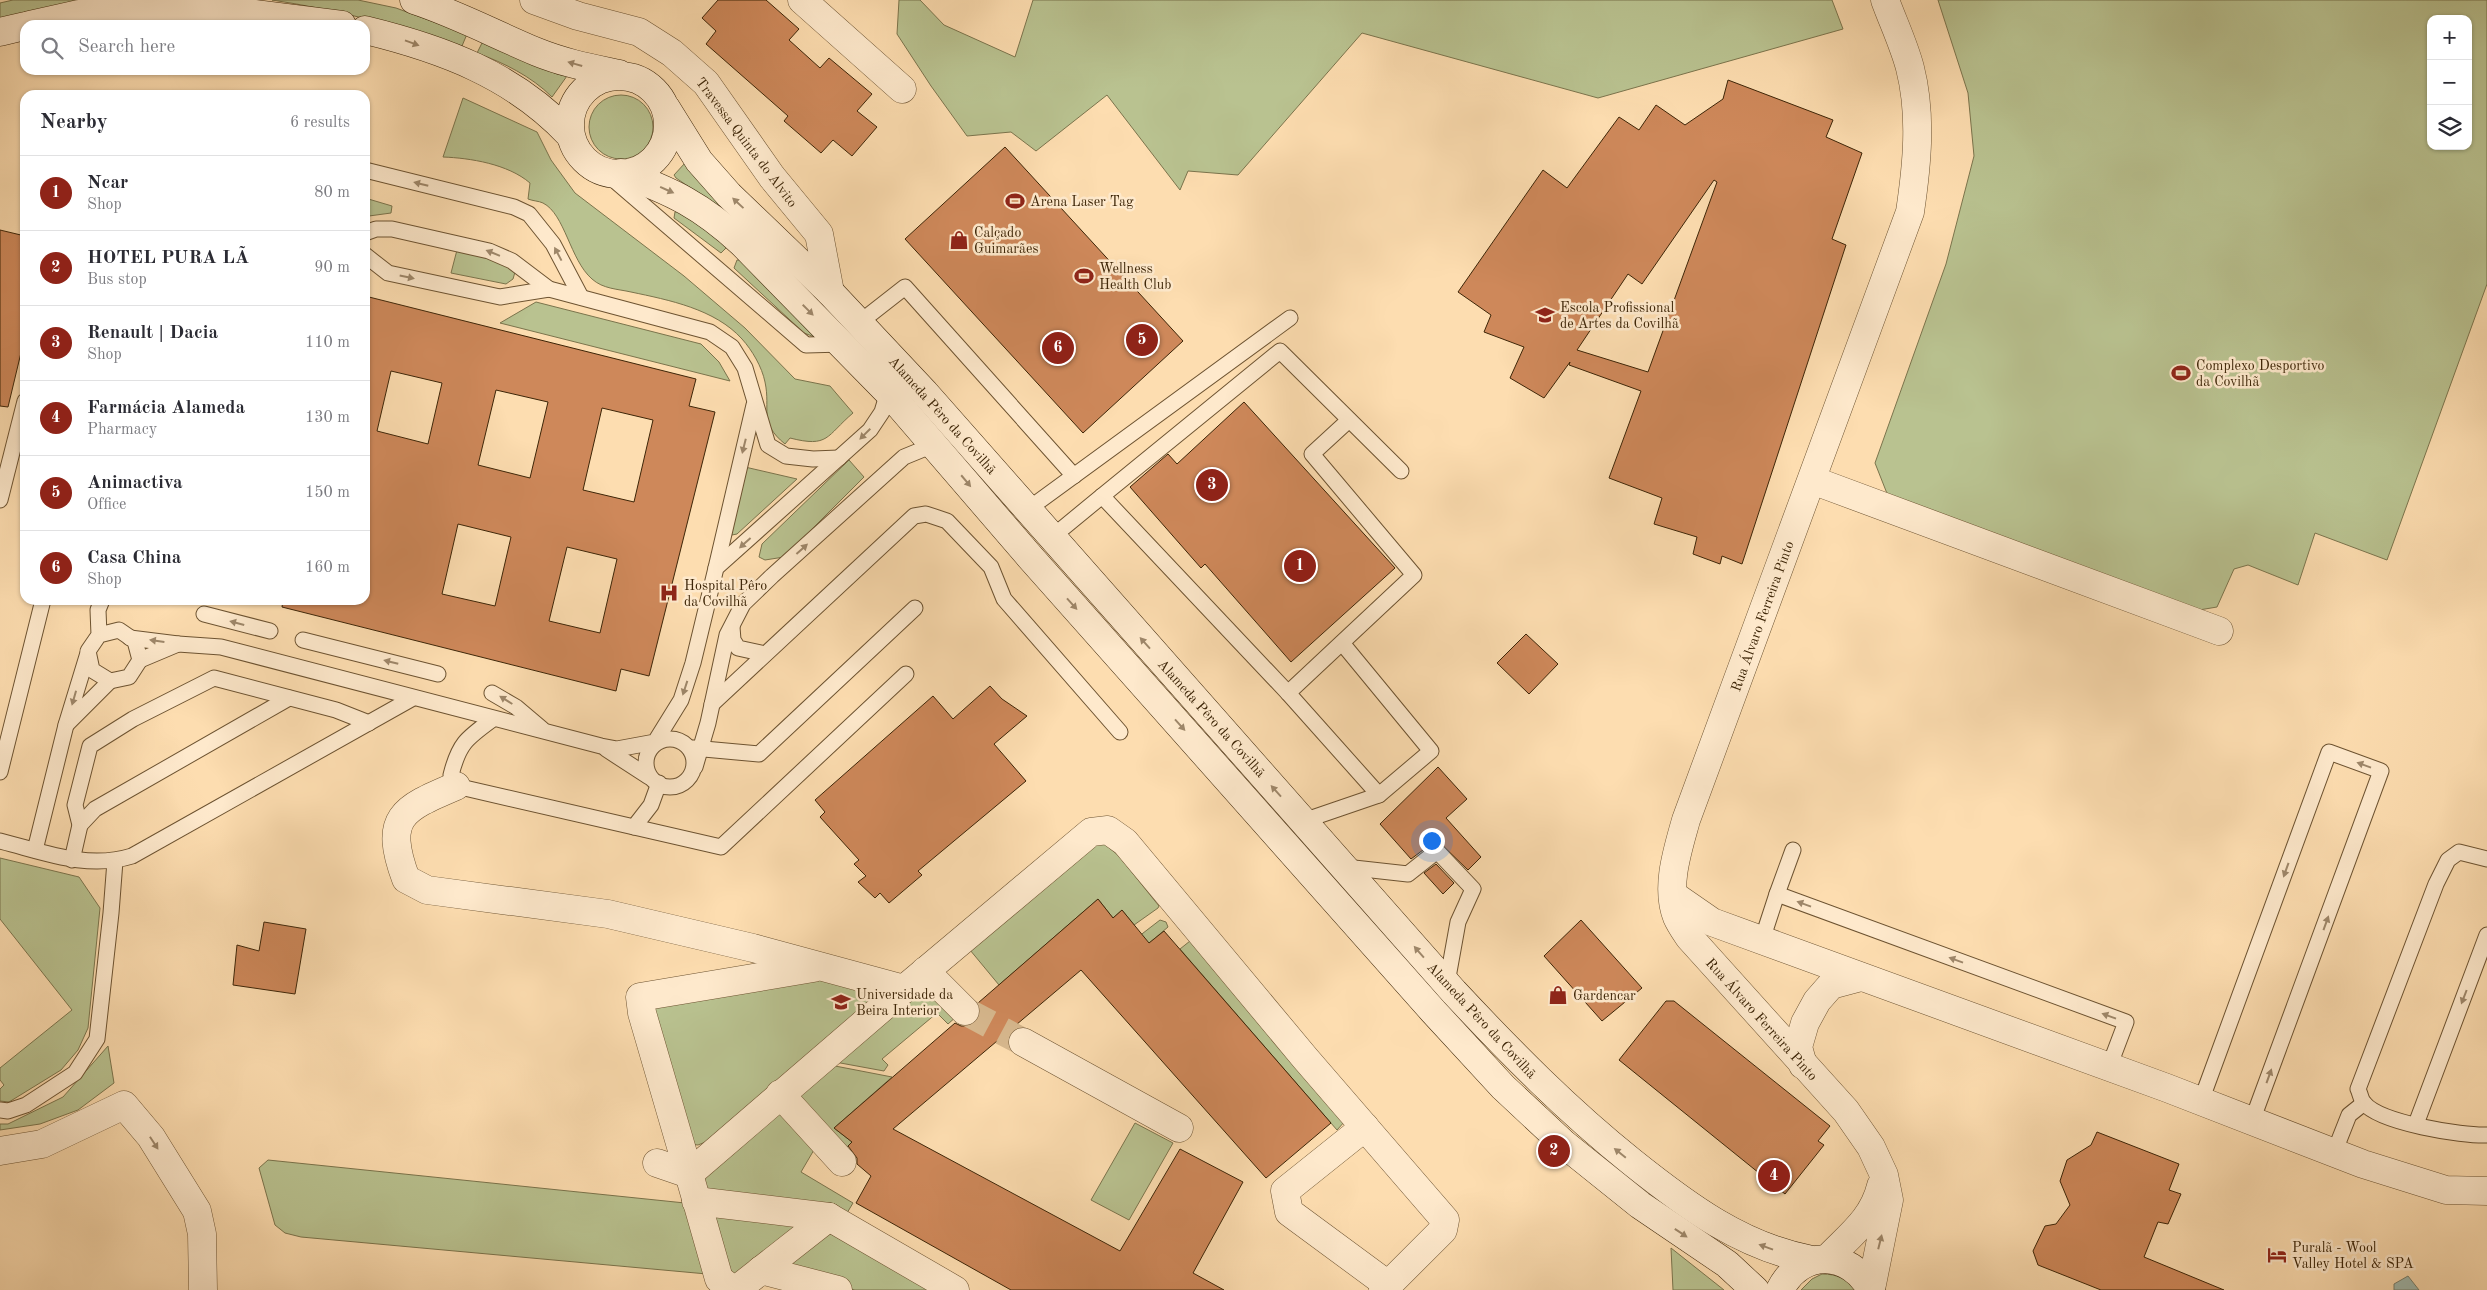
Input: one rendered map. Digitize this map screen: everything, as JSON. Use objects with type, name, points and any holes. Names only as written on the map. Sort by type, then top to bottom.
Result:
[{"type":"street","name":"Travessa Quinta do Alvito","points":[[534,0],[578,16],[639,32],[672,53],[706,83],[772,177],[819,234],[830,292]]},
{"type":"street","points":[[802,0],[902,89]]},
{"type":"street","name":"Rua Álvaro Ferreira Pinto","points":[[1871,1290],[1889,1200],[1884,1175],[1871,1147],[1846,1111],[1689,938],[1676,916],[1673,895],[1674,866],[1686,820],[1910,212],[1917,168],[1918,134],[1910,68],[1885,0]]},
{"type":"street","name":"Alameda Pêro da Covilhã","points":[[430,2],[538,52],[576,65],[640,79],[658,93],[699,161],[729,195],[830,292],[926,393],[1051,538],[1446,983],[1524,1066],[1583,1122],[1684,1203],[1746,1240],[1793,1257],[1841,1261],[1864,1277],[1871,1290]]},
{"type":"street","points":[[52,20],[79,14],[224,10],[303,20]]},
{"type":"street","points":[[0,32],[20,27]]},
{"type":"street","name":"Alameda Pêro da Covilhã","points":[[370,31],[401,39],[496,76],[526,94],[552,116],[569,134],[576,150],[590,166],[686,199],[719,221],[843,344],[888,392],[940,450],[1030,557],[1433,1011],[1503,1087],[1564,1144],[1640,1206],[1727,1264],[1755,1290]]},
{"type":"street","name":"Alameda Pêro da Covilhã","points":[[569,134],[569,121],[573,104],[586,87],[600,78],[622,75]]},
{"type":"street","points":[[614,173],[630,174],[646,167],[656,159],[665,144],[668,134],[666,108]]},
{"type":"street","points":[[1812,480],[2219,631]]},
{"type":"street","points":[[456,786],[415,803],[398,823],[396,853],[406,879],[427,890],[608,914],[753,948],[904,989]]},
{"type":"street","points":[[689,1174],[780,1094],[1091,832],[1108,830],[1125,842],[1445,1220],[1443,1230],[1386,1288],[1289,1212],[1285,1191],[1365,1127]]},
{"type":"street","points":[[1673,895],[1712,922],[2201,1101],[2334,1153],[2446,1190],[2487,1191]]},
{"type":"street","points":[[822,967],[640,996],[642,1013],[719,1278],[734,1290],[829,1217]]},
{"type":"street","points":[[925,971],[966,1011]]},
{"type":"street","points":[[1803,1065],[1798,1047],[1805,1023],[1817,1001],[1831,985],[1861,977]]},
{"type":"street","points":[[1023,1042],[1179,1128]]},
{"type":"street","points":[[780,1094],[842,1162]]},
{"type":"street","points":[[0,1151],[42,1144],[124,1105],[151,1137],[198,1211],[202,1234],[203,1290]]},
{"type":"street","points":[[657,1163],[689,1174]]},
{"type":"street","points":[[1780,1290],[1785,1280],[1797,1268],[1820,1260],[1867,1219],[1876,1204],[1884,1175]]},
{"type":"street","points":[[696,1201],[829,1217],[955,1290]]},
{"type":"street","points":[[762,1270],[838,1290]]},
{"type":"lane","points":[[370,171],[514,207],[529,214],[553,244],[581,297]]},
{"type":"lane","points":[[614,173],[806,345],[843,344]]},
{"type":"lane","points":[[370,232],[392,229],[489,251],[522,269],[549,289],[710,332],[732,347],[745,368],[756,399],[760,424],[768,445],[786,456],[813,459],[839,458]]},
{"type":"lane","points":[[370,260],[388,273],[500,297],[549,289]]},
{"type":"lane","points":[[511,296],[523,284],[522,269]]},
{"type":"lane","points":[[859,323],[905,286],[1074,476]]},
{"type":"lane","points":[[1027,510],[1290,318]]},
{"type":"lane","points":[[1051,538],[1280,351],[1401,471]]},
{"type":"lane","points":[[716,568],[870,430],[882,412],[888,392]]},
{"type":"lane","points":[[634,827],[651,805],[654,780],[645,758],[681,700],[693,663],[756,399]]},
{"type":"lane","points":[[0,500],[5,459],[20,416]]},
{"type":"lane","points":[[1288,693],[1414,576],[1312,454],[1350,420]]},
{"type":"lane","points":[[601,746],[666,788],[685,783],[695,767],[696,748],[712,704],[727,635],[743,604],[904,457],[926,448],[940,450]]},
{"type":"lane","points":[[1102,496],[1288,693],[1379,795]]},
{"type":"lane","points":[[712,704],[914,516],[926,514],[947,520],[992,567],[1004,599],[1120,732]]},
{"type":"lane","points":[[0,772],[42,605]]},
{"type":"lane","points":[[35,850],[66,725],[88,651],[99,635],[98,610],[100,605]]},
{"type":"lane","points":[[130,638],[221,647],[617,749],[675,737],[696,748],[759,754],[915,608]]},
{"type":"lane","points":[[204,614],[270,631]]},
{"type":"lane","points":[[732,626],[733,640],[738,648],[765,654]]},
{"type":"lane","points":[[99,635],[118,630],[136,641],[140,660]]},
{"type":"lane","points":[[304,640],[438,674]]},
{"type":"lane","points":[[1303,821],[1379,795],[1430,751],[1342,643]]},
{"type":"lane","points":[[66,725],[110,681],[129,677],[140,660],[178,644]]},
{"type":"lane","points":[[88,651],[92,670],[110,681]]},
{"type":"lane","points":[[493,718],[464,740],[455,758],[450,775],[456,786],[721,846],[906,674]]},
{"type":"lane","points":[[72,860],[80,825],[75,805],[90,746],[134,719],[214,678],[336,710],[369,723]]},
{"type":"lane","points":[[492,693],[516,707],[545,732]]},
{"type":"lane","points":[[80,825],[95,809],[289,698]]},
{"type":"lane","points":[[0,841],[72,860],[96,863],[132,856],[414,698]]},
{"type":"lane","points":[[2201,1101],[2329,752],[2381,771],[2252,1121]]},
{"type":"lane","points":[[1762,940],[1793,850]]},
{"type":"lane","points":[[1344,866],[1408,874],[1437,851],[1473,889],[1458,922],[1446,983]]},
{"type":"lane","points":[[2485,1131],[2468,1136],[2375,1112],[2364,1103],[2358,1089],[2436,884],[2448,860],[2459,852],[2487,859]]},
{"type":"lane","points":[[0,1110],[8,1111],[26,1105],[75,1072],[97,1039],[111,913],[114,861]]},
{"type":"lane","points":[[1777,894],[2126,1022],[2109,1067]]},
{"type":"lane","points":[[2416,1124],[2487,935]]},
{"type":"lane","points":[[2334,1153],[2349,1114],[2364,1103]]},
{"type":"green space","points":[[13,0],[94,0],[0,18],[0,3]]},
{"type":"green space","points":[[272,0],[358,0],[396,8],[467,34],[462,46],[368,19]]},
{"type":"green space","points":[[899,0],[920,0],[944,25],[1015,57],[1033,0],[1832,0],[1843,29],[1598,98],[1362,33],[1238,175],[1188,171],[1180,190],[1107,95],[1036,151],[1011,132],[967,136],[897,34]]},
{"type":"green space","name":"Complexo Desportivo da Covilhã","points":[[1938,0],[2487,0],[2487,284],[2387,560],[2315,533],[2298,585],[2248,565],[2234,569],[2217,607],[2199,610],[1888,496],[1875,463],[1946,264],[1974,156],[1968,93]]},
{"type":"green space","points":[[483,41],[557,74],[567,76],[552,97],[544,89],[517,71],[477,53]]},
{"type":"green space","points":[[615,95],[627,95],[644,104],[651,115],[653,127],[651,139],[644,150],[627,159],[615,159],[603,154],[594,145],[589,133],[589,121],[594,109],[603,100]]},
{"type":"green space","points":[[463,98],[537,132],[551,160],[575,193],[684,276],[745,328],[795,379],[830,386],[853,413],[831,434],[820,441],[812,442],[790,438],[785,444],[771,429],[768,422],[765,382],[759,365],[746,343],[731,329],[719,320],[691,307],[661,298],[601,285],[584,271],[557,217],[551,209],[543,203],[528,199],[530,183],[511,171],[488,163],[443,157]]},
{"type":"green space","points":[[685,163],[744,229],[714,204],[676,178],[674,175]]},
{"type":"green space","points":[[370,199],[392,206],[391,213],[370,216]]},
{"type":"green space","points":[[679,211],[728,246],[721,253],[674,218],[675,212]]},
{"type":"green space","points":[[457,250],[507,262],[515,272],[513,279],[506,284],[451,273]]},
{"type":"green space","points":[[737,260],[741,260],[820,339],[804,333],[734,268]]},
{"type":"green space","points":[[536,302],[701,344],[719,362],[730,381],[500,323]]},
{"type":"green space","points":[[849,460],[864,477],[784,557],[765,560],[759,557],[762,544]]},
{"type":"green space","points":[[745,467],[797,479],[737,534],[732,535],[731,531]]},
{"type":"green space","points":[[1104,844],[1118,855],[1159,906],[1158,908],[1134,925],[1122,910],[1113,918],[1098,899],[999,985],[970,950],[1083,846]]},
{"type":"green space","points":[[0,858],[79,877],[100,908],[88,1028],[78,1050],[61,1070],[9,1102],[0,1101],[0,1089],[4,1085],[0,1080],[0,1068],[72,1010],[0,919]]},
{"type":"green space","points":[[1160,920],[1166,922],[1168,927],[1134,956],[1125,947]]},
{"type":"green space","points":[[1190,941],[1346,1120],[1337,1130],[1180,949]]},
{"type":"green space","points":[[821,975],[877,992],[876,999],[708,1141],[698,1145],[688,1144],[647,1007]]},
{"type":"green space","points":[[925,985],[957,1016],[948,1024],[937,1013],[882,1059],[888,1065],[884,1071],[835,1062]]},
{"type":"green space","points":[[108,1046],[114,1083],[78,1110],[40,1124],[0,1130],[0,1124],[8,1124],[63,1097]]},
{"type":"green space","points":[[830,1065],[892,1077],[834,1128],[852,1142],[842,1152],[794,1098]]},
{"type":"green space","points":[[780,1109],[818,1143],[801,1172],[853,1203],[847,1213],[700,1192],[701,1178]]},
{"type":"green space","points":[[1135,1123],[1173,1143],[1129,1220],[1091,1200]]},
{"type":"green space","points":[[268,1160],[685,1203],[707,1274],[301,1237],[285,1233],[275,1225],[259,1168]]},
{"type":"green space","points":[[700,1204],[812,1217],[732,1276]]},
{"type":"green space","points":[[825,1232],[933,1290],[855,1290],[782,1272]]},
{"type":"green space","points":[[1671,1248],[1724,1290],[1673,1290]]},
{"type":"green space","points":[[1822,1274],[1841,1278],[1856,1290],[1801,1290],[1812,1279]]},
{"type":"shaded area","points":[[2408,1276],[2419,1290],[2394,1290],[2394,1284]]},
{"type":"building","points":[[718,0],[766,0],[799,29],[789,40],[820,68],[829,58],[872,94],[857,111],[877,127],[852,156],[833,140],[821,153],[784,121],[788,116],[706,44],[716,31],[702,18]]},
{"type":"building","points":[[1728,80],[1833,120],[1826,137],[1862,153],[1832,239],[1846,245],[1742,564],[1722,556],[1720,564],[1693,554],[1697,537],[1654,524],[1662,498],[1609,478],[1641,391],[1569,365],[1570,362],[1544,398],[1510,378],[1524,347],[1484,332],[1491,315],[1458,292],[1543,170],[1567,188],[1619,117],[1639,130],[1656,105],[1685,125],[1723,99]],"holes":[[[1714,180],[1717,182],[1648,372],[1577,350],[1628,274],[1642,284]]]},
{"type":"building","points":[[1005,147],[1183,341],[1083,433],[905,239]]},
{"type":"building","points":[[0,230],[20,235],[20,357],[8,407],[0,406]]},
{"type":"building","points":[[370,297],[696,379],[689,406],[715,412],[649,676],[621,669],[616,691],[282,607],[282,605],[370,605]],"holes":[[[391,371],[442,383],[428,444],[377,431]],[[496,390],[548,402],[530,478],[478,465]],[[602,408],[653,420],[634,502],[583,490]],[[458,524],[511,537],[495,606],[442,594]],[[567,547],[617,559],[600,633],[549,621]]]},
{"type":"building","points":[[1244,402],[1395,568],[1291,662],[1205,564],[1201,568],[1130,487],[1168,454],[1177,464]]},
{"type":"building","points":[[1526,634],[1558,664],[1529,694],[1497,663]]},
{"type":"building","points":[[990,686],[1002,699],[1027,716],[994,744],[1026,781],[918,871],[922,875],[889,903],[880,893],[875,898],[858,882],[866,876],[854,864],[859,860],[820,817],[825,812],[815,800],[933,696],[953,719]]},
{"type":"building","points":[[1438,767],[1467,799],[1446,818],[1481,857],[1468,870],[1439,842],[1431,844],[1411,859],[1380,824]]},
{"type":"building","points":[[1436,864],[1454,883],[1443,894],[1424,873]]},
{"type":"building","points":[[1098,899],[1113,918],[1122,910],[1149,943],[1164,931],[1331,1123],[1266,1178],[1081,970],[893,1129],[1120,1251],[1180,1149],[1243,1182],[1193,1273],[1224,1290],[1011,1290],[856,1203],[871,1176],[857,1164],[857,1158],[848,1146],[852,1142],[834,1128],[955,1023],[961,1026],[969,1026],[976,1022],[980,1015],[978,1003]]},
{"type":"building","points":[[1581,920],[1642,988],[1602,1021],[1544,956]]},
{"type":"building","points":[[264,922],[306,929],[295,994],[233,985],[237,945],[259,951]]},
{"type":"building","points":[[1666,1001],[1674,1001],[1830,1126],[1818,1141],[1824,1145],[1785,1194],[1619,1060]]},
{"type":"building","points":[[2097,1132],[2179,1164],[2169,1190],[2181,1194],[2168,1224],[2158,1222],[2144,1257],[2224,1290],[2101,1290],[2038,1265],[2033,1251],[2045,1226],[2056,1224],[2070,1205],[2060,1181],[2067,1160],[2091,1145]]},
{"type":"tunnel","points":[[965,1011],[1023,1042]]},
{"type":"place","name":"Arena Laser Tag","points":[[1015,201]]},
{"type":"place","name":"Calçado Guimarães","points":[[959,240]]},
{"type":"place","name":"Wellness Health Club","points":[[1084,276]]},
{"type":"place","name":"Escola Profissional de Artes da Covilhã","points":[[1545,315]]},
{"type":"place","name":"Animactiva","points":[[1142,340]]},
{"type":"place","name":"Casa China","points":[[1058,348]]},
{"type":"place","name":"Complexo Desportivo da Covilhã","points":[[2181,373]]},
{"type":"place","name":"Renault | Dacia","points":[[1212,485]]},
{"type":"place","name":"Ncar","points":[[1300,566]]},
{"type":"place","name":"Hospital Pêro da Covilhã","points":[[669,593]]},
{"type":"place","name":"Gardencar","points":[[1558,995]]},
{"type":"place","name":"Universidade da Beira Interior","points":[[841,1002]]},
{"type":"place","name":"HOTEL PURA LÃ","points":[[1554,1151]]},
{"type":"place","name":"Farmácia Alameda","points":[[1774,1176]]},
{"type":"place","name":"Puralã - Wool Valley Hotel & SPA","points":[[2277,1255]]}]
